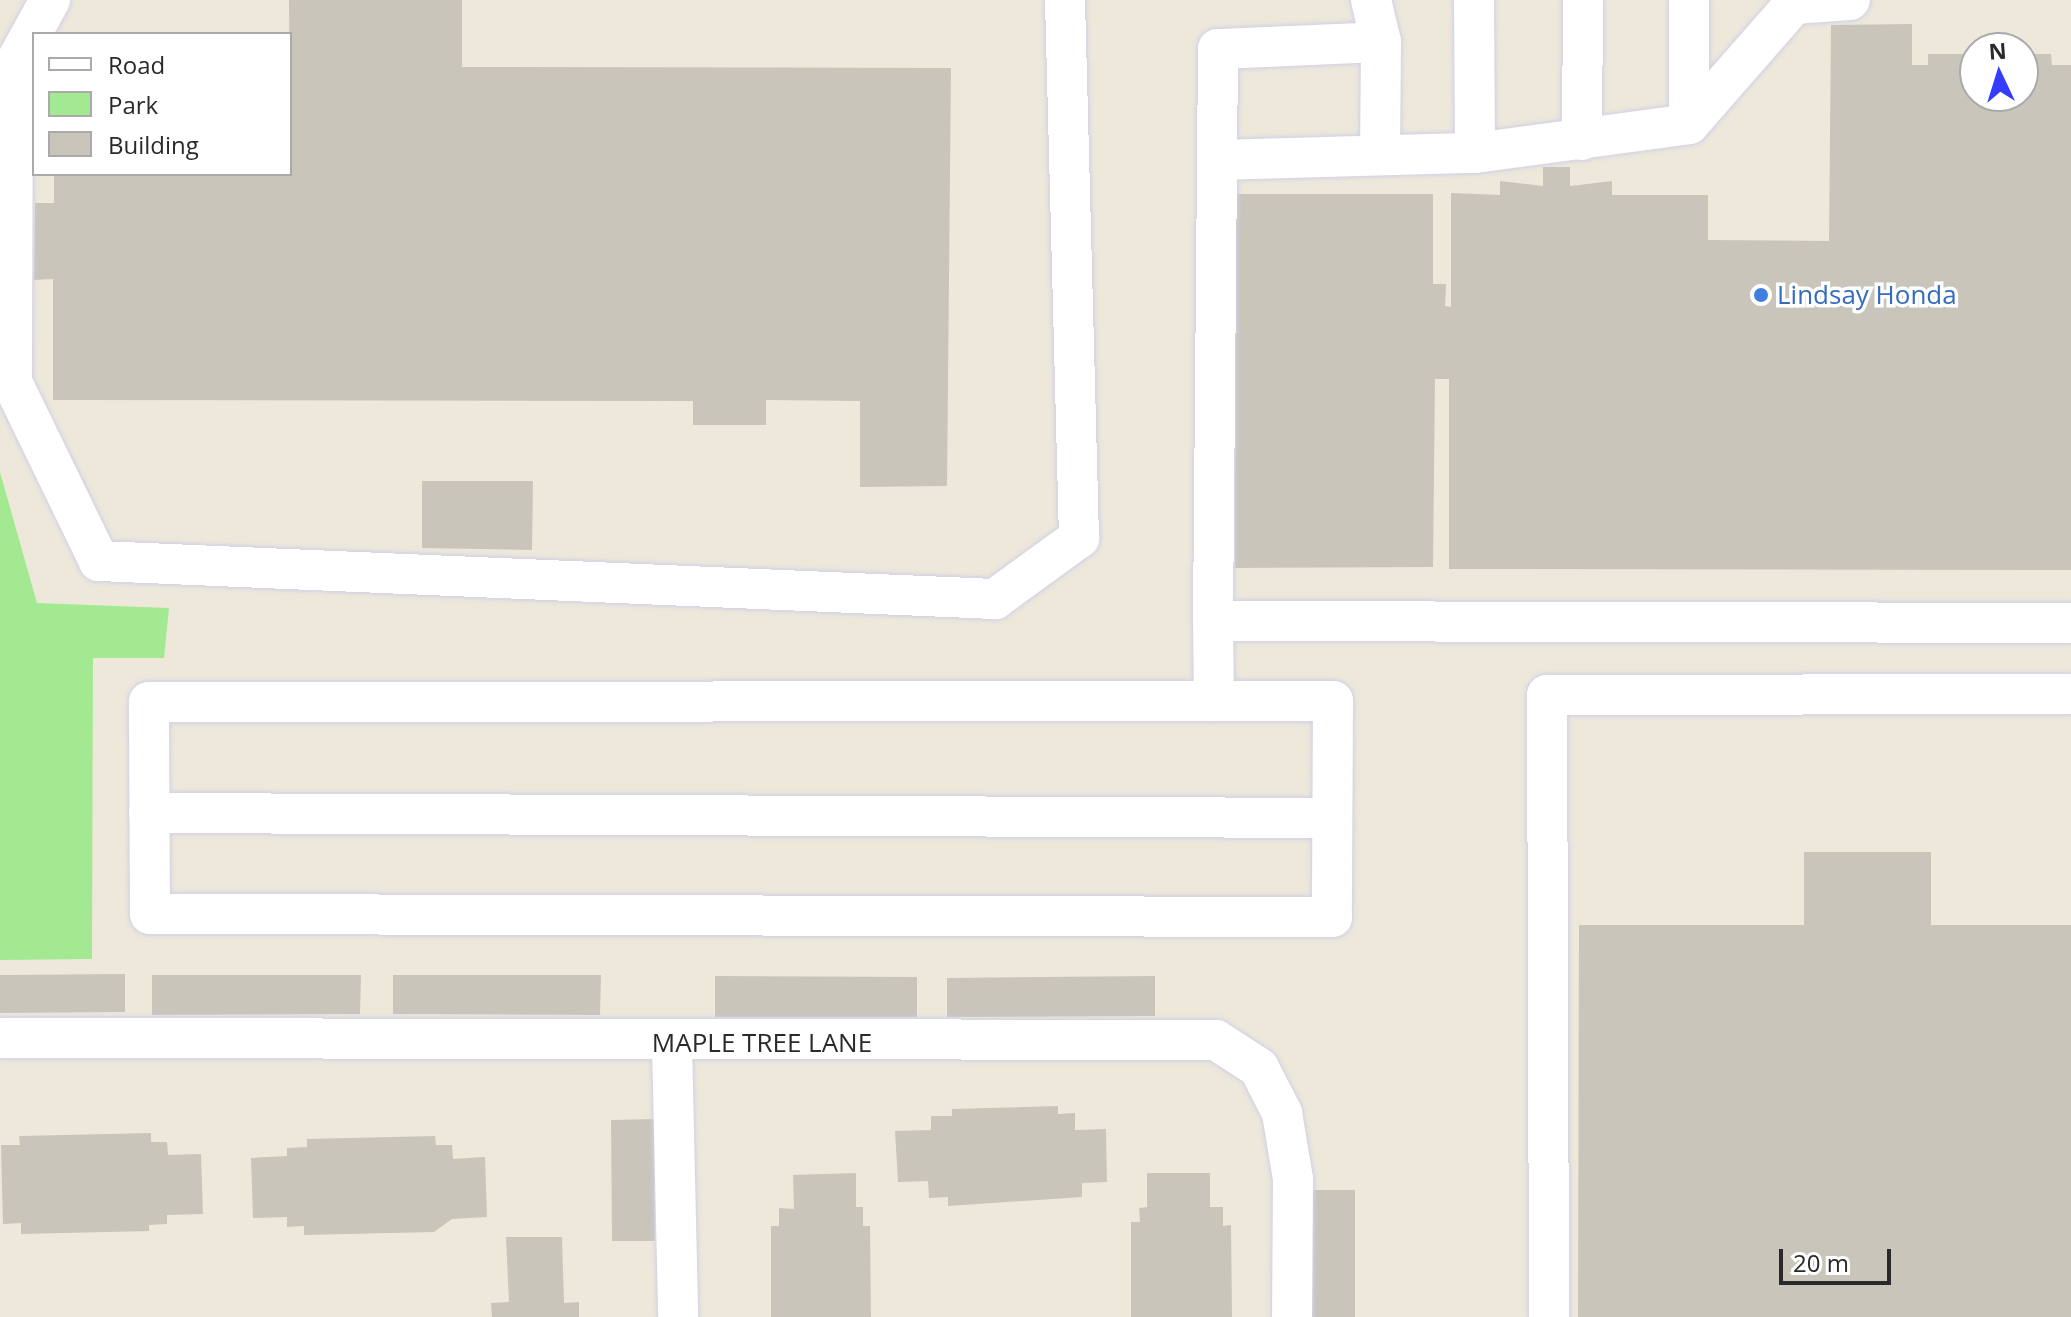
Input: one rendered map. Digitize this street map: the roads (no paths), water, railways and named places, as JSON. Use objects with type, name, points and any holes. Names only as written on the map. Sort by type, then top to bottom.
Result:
[{"type":"street","points":[[32,32],[50,0]]},
{"type":"street","points":[[32,33],[13,67],[12,382],[99,561],[995,599],[1079,538],[1065,0]]},
{"type":"street","points":[[1371,0],[1381,42],[1380,154]]},
{"type":"street","points":[[1474,0],[1475,153]]},
{"type":"street","points":[[1582,140],[1583,0]]},
{"type":"street","points":[[1689,0],[1689,124]]},
{"type":"street","points":[[1218,160],[1475,153],[1689,124],[1794,2],[1850,0]]},
{"type":"street","points":[[1214,701],[1218,49],[1381,42]]},
{"type":"street","points":[[1213,621],[2071,623]]},
{"type":"street","points":[[1549,1317],[1547,695],[2071,694]]},
{"type":"street","points":[[1214,701],[1333,701],[1332,917],[150,914],[149,702],[1214,701]]},
{"type":"street","points":[[149,813],[1331,818]]},
{"type":"street","name":"MAPLE TREE LANE","points":[[0,1038],[672,1044],[1216,1040],[1259,1068],[1282,1113],[1293,1179],[1292,1317]]},
{"type":"street","points":[[672,1044],[678,1317]]},
{"type":"place","name":"Lindsay Honda","points":[[1761,295]]}]
